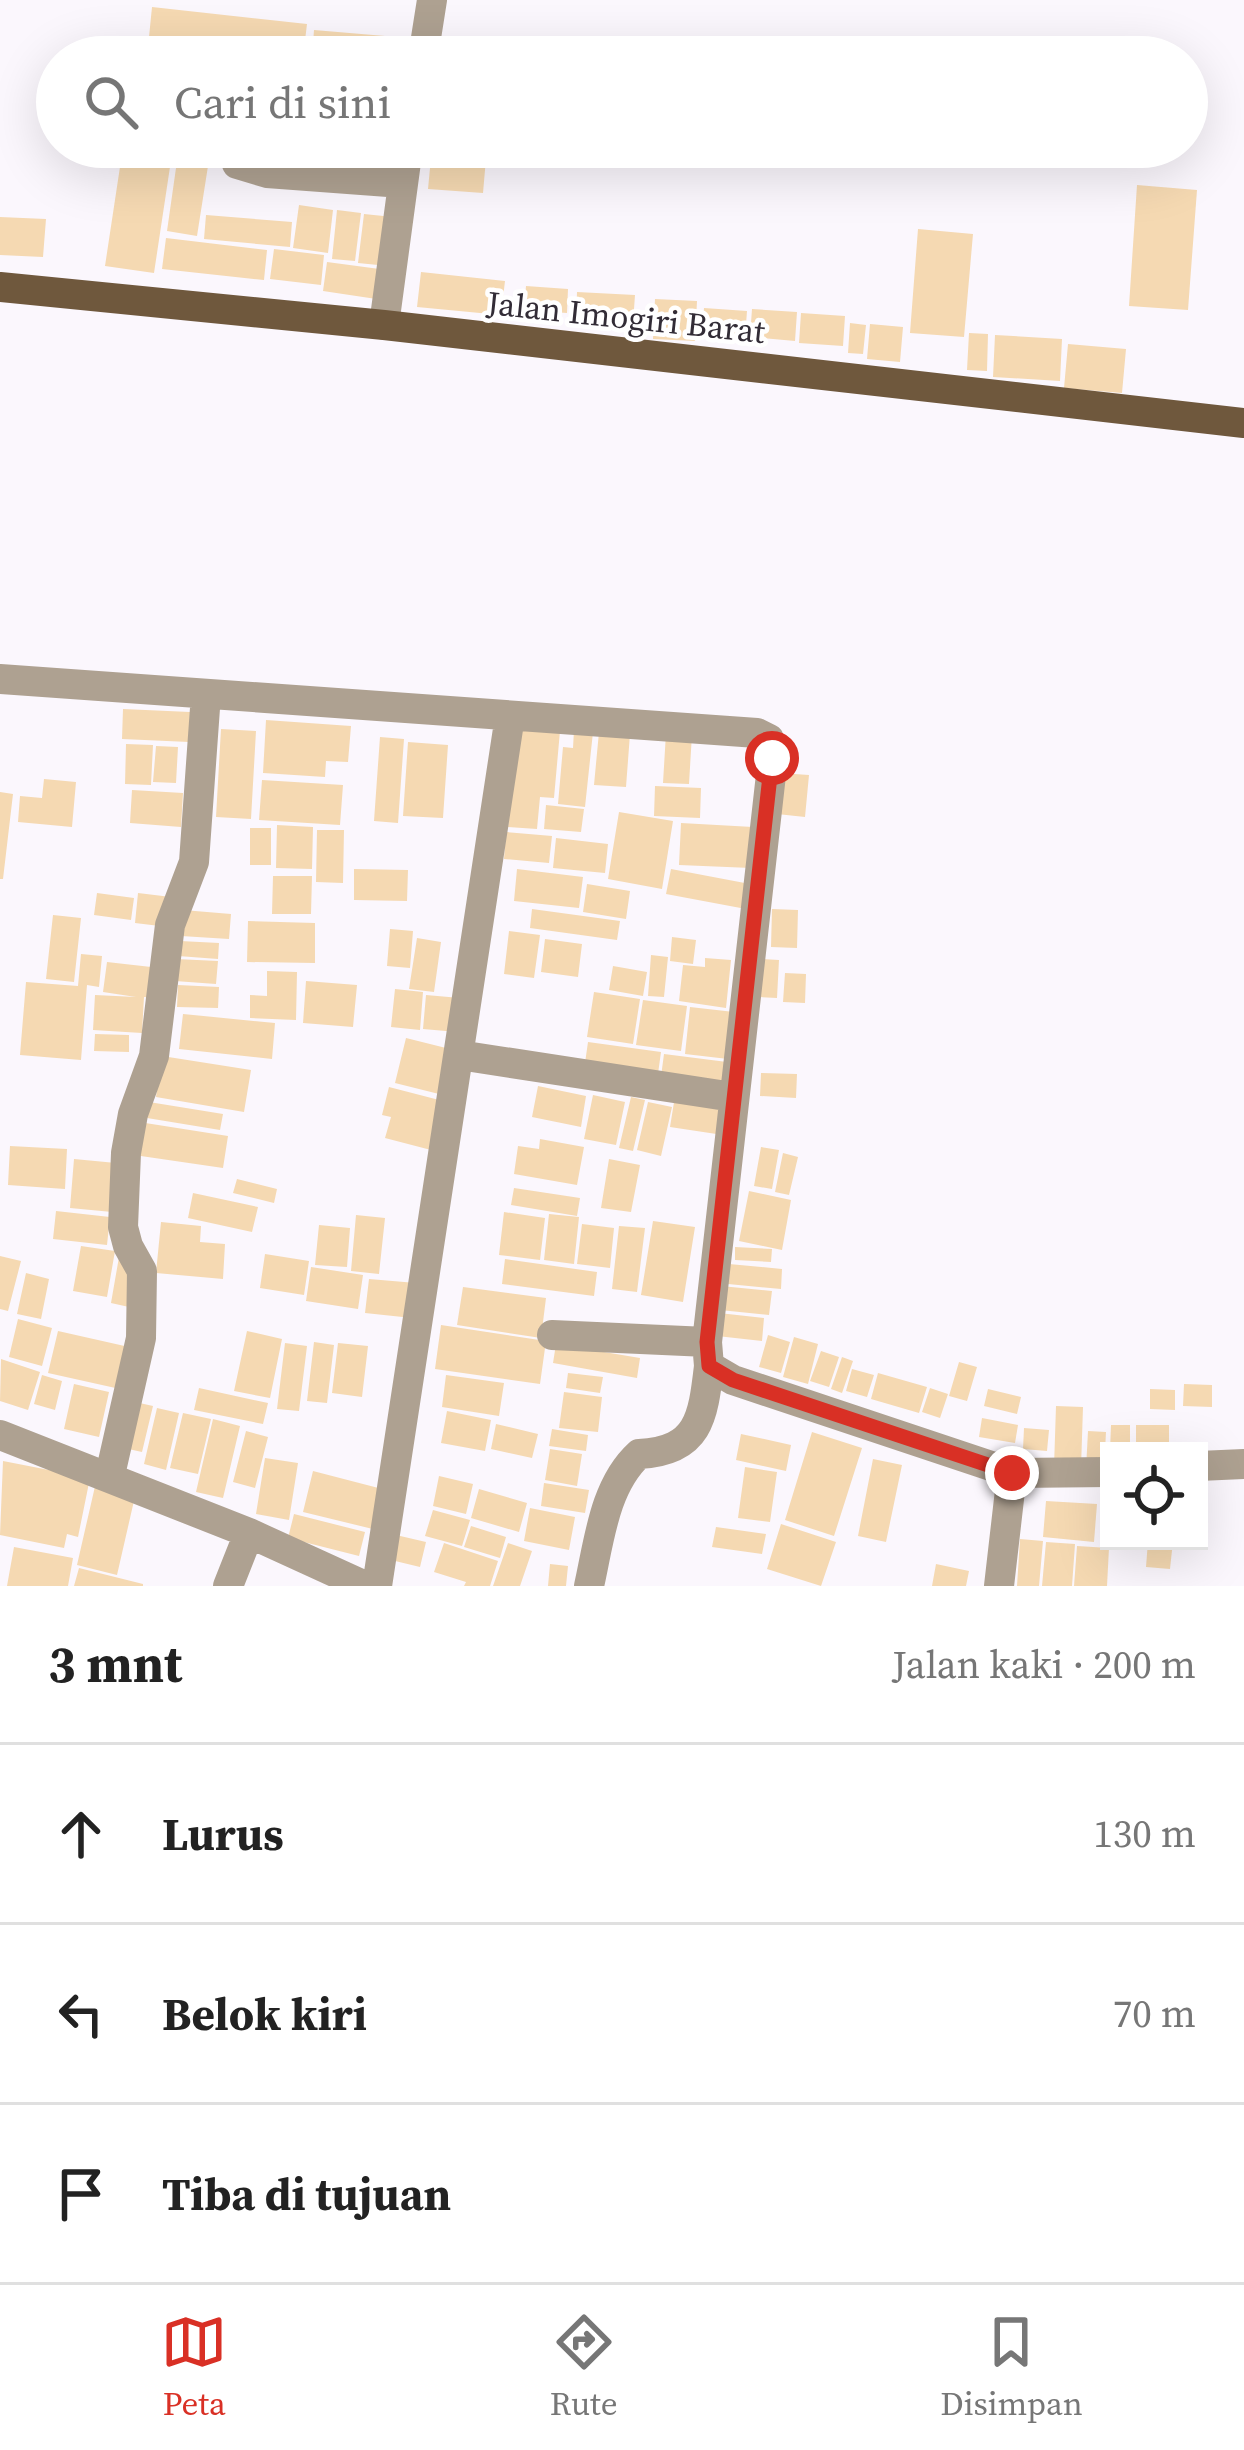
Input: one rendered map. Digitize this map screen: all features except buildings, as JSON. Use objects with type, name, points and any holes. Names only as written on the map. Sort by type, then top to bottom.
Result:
[{"type":"main road","name":"Jalan Imogiri Barat","points":[[0,287],[384,325],[1244,423]]},
{"type":"street","points":[[426,36],[432,0]]},
{"type":"street","points":[[250,168],[402,182]]},
{"type":"street","points":[[384,325],[404,168]]},
{"type":"street","points":[[0,679],[757,733],[770,739],[772,758],[704,1408],[687,1439],[675,1448],[639,1454],[619,1480],[607,1508],[589,1586]]},
{"type":"street","points":[[110,1475],[141,1338],[142,1270],[122,1227],[126,1153],[133,1114],[154,1056],[173,914],[194,862],[206,694]]},
{"type":"street","points":[[377,1586],[509,716]]},
{"type":"street","points":[[459,1055],[733,1097]]},
{"type":"street","points":[[552,1335],[708,1354],[733,1380],[1012,1473],[1100,1472]]},
{"type":"street","points":[[0,1435],[249,1532],[365,1586]]},
{"type":"street","points":[[1208,1466],[1244,1464]]},
{"type":"street","points":[[999,1586],[1012,1473]]},
{"type":"street","points":[[228,1586],[249,1532]]},
{"type":"route","points":[[772,758],[707,1342],[709,1366],[733,1380],[1012,1473]]}]
